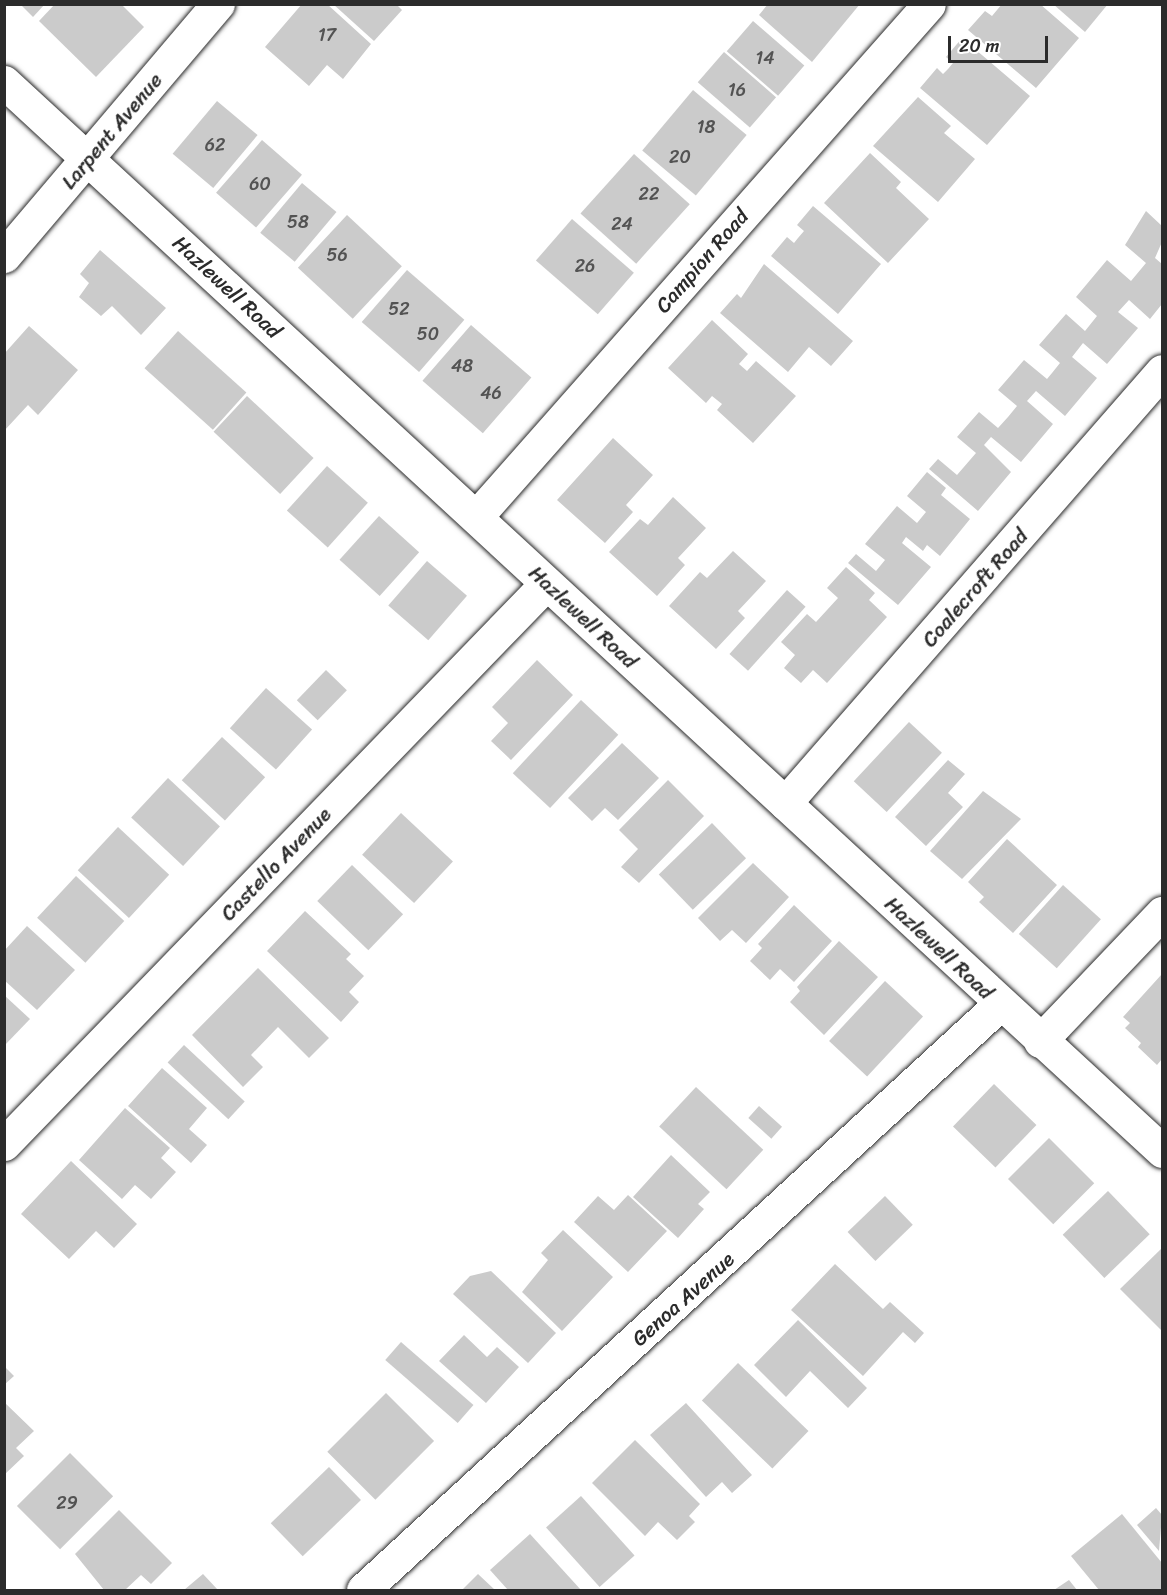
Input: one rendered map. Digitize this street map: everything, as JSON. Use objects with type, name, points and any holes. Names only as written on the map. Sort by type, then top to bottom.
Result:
[{"type":"street","name":"Larpent Avenue","points":[[4,256],[218,4]]},
{"type":"street","name":"Campion Road","points":[[476,517],[929,4]]},
{"type":"street","name":"Hazlewell Road","points":[[4,82],[1040,1041],[1162,1151]]},
{"type":"street","name":"Coalecroft Road","points":[[785,803],[1162,371]]},
{"type":"street","name":"Castello Avenue","points":[[4,1144],[546,584]]},
{"type":"street","points":[[1040,1041],[1162,913]]},
{"type":"street","name":"Genoa Avenue","points":[[363,1590],[1000,1004]]},
{"type":"building","points":[[20,4],[45,4],[33,17]]},
{"type":"building","points":[[55,4],[121,4],[144,27],[96,77],[39,21]]},
{"type":"building","points":[[302,4],[327,4],[371,44],[343,79],[327,65],[309,86],[265,47]]},
{"type":"building","points":[[333,4],[396,4],[402,10],[374,41]]},
{"type":"building","points":[[768,4],[860,4],[812,62],[759,15]]},
{"type":"building","points":[[1002,4],[1040,4],[1079,38],[1036,88],[968,30],[985,11],[992,16]]},
{"type":"building","points":[[1053,4],[1108,4],[1085,32]]},
{"type":"building","points":[[753,21],[804,66],[778,96],[727,51]]},
{"type":"building","points":[[962,38],[1030,96],[987,145],[920,88],[937,68],[943,74],[948,69],[953,63],[946,57]]},
{"type":"building","points":[[724,52],[776,97],[750,127],[698,82]]},
{"type":"building","points":[[693,90],[747,135],[696,196],[642,151]]},
{"type":"building","points":[[918,97],[951,126],[944,133],[975,159],[938,202],[873,146]]},
{"type":"building","points":[[217,101],[258,135],[213,188],[173,154]]},
{"type":"building","points":[[262,140],[302,175],[256,228],[216,193]]},
{"type":"building","points":[[870,153],[901,182],[896,188],[929,219],[888,263],[824,203]]},
{"type":"building","points":[[634,154],[690,204],[636,264],[580,213]]},
{"type":"building","points":[[302,183],[336,212],[295,262],[260,233]]},
{"type":"building","points":[[813,206],[881,264],[838,314],[771,256],[787,237],[794,243],[804,231],[797,225]]},
{"type":"building","points":[[1146,211],[1162,226],[1162,242],[1155,258],[1162,264],[1162,304],[1150,319],[1129,300],[1118,312],[1138,328],[1107,364],[1083,343],[1072,357],[1097,378],[1065,416],[1036,391],[1027,401],[1053,424],[1021,462],[991,437],[984,445],[1011,472],[978,511],[929,469],[938,459],[957,475],[976,453],[957,437],[979,412],[998,428],[1008,417],[1017,406],[998,390],[1024,360],[1047,379],[1060,363],[1039,345],[1066,314],[1085,331],[1097,316],[1076,297],[1107,260],[1131,281],[1146,263],[1125,245]]},
{"type":"building","points":[[347,215],[402,266],[353,319],[298,268]]},
{"type":"building","points":[[572,219],[634,273],[598,314],[536,261]]},
{"type":"building","points":[[100,250],[166,308],[141,335],[112,306],[101,316],[79,297],[89,283],[80,274]]},
{"type":"building","points":[[764,264],[853,341],[831,366],[809,347],[788,372],[720,313],[737,294],[741,298]]},
{"type":"building","points":[[407,270],[464,320],[419,372],[362,322]]},
{"type":"building","points":[[712,320],[748,354],[739,364],[747,371],[756,361],[796,396],[753,443],[717,410],[722,404],[712,396],[706,403],[668,368]]},
{"type":"building","points":[[471,325],[531,377],[483,433],[422,381]]},
{"type":"building","points":[[29,326],[78,370],[38,415],[28,405],[4,431],[4,354]]},
{"type":"building","points":[[178,331],[246,393],[213,430],[145,368]]},
{"type":"building","points":[[247,396],[314,458],[280,494],[214,432]]},
{"type":"building","points":[[613,438],[653,475],[626,505],[633,512],[605,543],[557,500]]},
{"type":"building","points":[[327,466],[368,503],[328,547],[287,511]]},
{"type":"building","points":[[927,472],[946,488],[941,495],[970,519],[940,556],[927,545],[923,551],[906,537],[902,543],[931,567],[898,605],[848,563],[856,554],[876,571],[885,560],[865,544],[897,506],[917,523],[926,512],[907,496]]},
{"type":"building","points":[[673,497],[706,528],[678,558],[685,565],[657,596],[609,552],[640,519],[648,525]]},
{"type":"building","points":[[379,516],[419,552],[380,596],[340,560]]},
{"type":"building","points":[[733,551],[766,581],[738,611],[745,618],[716,649],[669,606],[700,572],[707,578]]},
{"type":"building","points":[[427,561],[467,596],[428,640],[388,606]]},
{"type":"building","points":[[846,567],[875,593],[869,600],[887,617],[827,683],[813,670],[801,683],[784,668],[795,655],[781,642],[807,614],[816,622],[838,598],[827,588]]},
{"type":"building","points":[[787,590],[806,607],[748,671],[729,654]]},
{"type":"building","points":[[537,660],[573,695],[511,760],[491,741],[508,723],[492,707]]},
{"type":"building","points":[[326,670],[347,690],[318,720],[297,700]]},
{"type":"building","points":[[266,688],[312,729],[276,770],[230,728]]},
{"type":"building","points":[[581,700],[618,735],[550,808],[513,773]]},
{"type":"building","points":[[909,722],[942,753],[887,812],[854,781]]},
{"type":"building","points":[[222,737],[265,777],[225,820],[182,780]]},
{"type":"building","points":[[622,743],[659,778],[618,820],[605,808],[592,821],[568,798]]},
{"type":"building","points":[[948,760],[965,774],[948,793],[963,807],[926,846],[895,817]]},
{"type":"building","points":[[168,778],[220,826],[183,866],[131,817]]},
{"type":"building","points":[[668,780],[704,816],[639,883],[621,867],[638,849],[619,830]]},
{"type":"building","points":[[983,791],[1021,819],[962,879],[930,851]]},
{"type":"building","points":[[401,813],[453,861],[414,903],[362,855]]},
{"type":"building","points":[[712,823],[746,858],[693,910],[659,874]]},
{"type":"building","points":[[118,827],[169,875],[129,918],[78,870]]},
{"type":"building","points":[[1007,839],[1057,885],[1013,933],[979,902],[984,897],[968,882]]},
{"type":"building","points":[[753,863],[789,897],[746,943],[732,930],[720,941],[698,918]]},
{"type":"building","points":[[352,865],[403,914],[368,950],[317,901]]},
{"type":"building","points":[[76,876],[124,921],[85,963],[37,918]]},
{"type":"building","points":[[1063,885],[1101,919],[1057,968],[1019,934]]},
{"type":"building","points":[[794,905],[832,941],[794,982],[780,969],[770,980],[750,961],[762,948],[758,944]]},
{"type":"building","points":[[305,911],[351,954],[346,959],[364,976],[349,992],[359,1002],[341,1022],[267,951]]},
{"type":"building","points":[[27,926],[75,970],[37,1010],[4,980],[4,951]]},
{"type":"building","points":[[839,941],[878,977],[824,1035],[790,1002],[800,991],[797,987]]},
{"type":"building","points":[[258,968],[329,1038],[309,1058],[278,1027],[251,1055],[263,1067],[243,1087],[192,1035]]},
{"type":"building","points":[[1162,974],[1162,1059],[1157,1065],[1138,1047],[1141,1043],[1125,1028],[1130,1023],[1123,1017]]},
{"type":"building","points":[[885,981],[923,1016],[867,1076],[829,1041]]},
{"type":"building","points":[[4,995],[30,1019],[4,1046]]},
{"type":"building","points":[[184,1045],[245,1102],[228,1119],[168,1063]]},
{"type":"building","points":[[162,1068],[207,1108],[189,1129],[207,1145],[191,1163],[128,1106]]},
{"type":"building","points":[[994,1084],[1036,1125],[995,1167],[953,1126]]},
{"type":"building","points":[[696,1087],[763,1150],[726,1189],[659,1126]]},
{"type":"building","points":[[759,1106],[782,1127],[771,1139],[748,1118]]},
{"type":"building","points":[[125,1108],[170,1148],[161,1158],[176,1172],[151,1199],[135,1185],[122,1199],[79,1160]]},
{"type":"building","points":[[1049,1138],[1094,1183],[1053,1224],[1008,1179]]},
{"type":"building","points":[[671,1155],[710,1192],[698,1204],[704,1209],[678,1238],[633,1197]]},
{"type":"building","points":[[71,1161],[137,1224],[114,1248],[96,1231],[69,1259],[21,1214]]},
{"type":"building","points":[[1108,1191],[1150,1234],[1104,1278],[1063,1235]]},
{"type":"building","points":[[628,1195],[667,1231],[628,1272],[574,1222],[598,1196],[614,1210]]},
{"type":"building","points":[[885,1196],[913,1225],[875,1261],[848,1232]]},
{"type":"building","points":[[563,1230],[613,1277],[562,1331],[522,1292],[548,1260],[541,1253]]},
{"type":"building","points":[[1162,1248],[1162,1331],[1120,1289]]},
{"type":"building","points":[[835,1264],[883,1309],[890,1302],[924,1333],[915,1343],[903,1332],[863,1376],[791,1310]]},
{"type":"building","points":[[491,1271],[556,1333],[528,1363],[453,1294],[470,1276]]},
{"type":"building","points":[[798,1320],[867,1388],[848,1408],[810,1371],[786,1397],[754,1365]]},
{"type":"building","points":[[464,1335],[487,1357],[497,1347],[519,1367],[486,1403],[439,1361]]},
{"type":"building","points":[[401,1342],[473,1405],[458,1423],[385,1360]]},
{"type":"building","points":[[738,1363],[808,1431],[772,1468],[702,1400]]},
{"type":"building","points":[[4,1366],[14,1376],[4,1385]]},
{"type":"building","points":[[386,1393],[434,1441],[375,1500],[327,1452]]},
{"type":"building","points":[[4,1402],[34,1431],[16,1448],[24,1456],[4,1475]]},
{"type":"building","points":[[686,1403],[752,1475],[732,1493],[722,1482],[706,1497],[650,1435]]},
{"type":"building","points":[[635,1440],[700,1504],[689,1516],[695,1522],[677,1540],[658,1522],[645,1536],[592,1483]]},
{"type":"building","points":[[70,1453],[113,1496],[60,1549],[17,1506]]},
{"type":"building","points":[[329,1467],[361,1500],[303,1556],[271,1523]]},
{"type":"building","points":[[581,1496],[635,1555],[600,1587],[546,1527]]},
{"type":"building","points":[[1156,1508],[1162,1515],[1159,1551],[1137,1525]]},
{"type":"building","points":[[119,1510],[172,1563],[151,1584],[141,1575],[125,1590],[104,1590],[75,1554]]},
{"type":"building","points":[[1122,1514],[1162,1563],[1162,1590],[1099,1590],[1071,1556]]},
{"type":"building","points":[[530,1534],[581,1590],[508,1590],[490,1570]]},
{"type":"building","points":[[203,1574],[218,1590],[184,1590]]},
{"type":"building","points":[[478,1574],[495,1590],[462,1590]]},
{"type":"building","points":[[1069,1580],[1077,1590],[1054,1590]]}]
